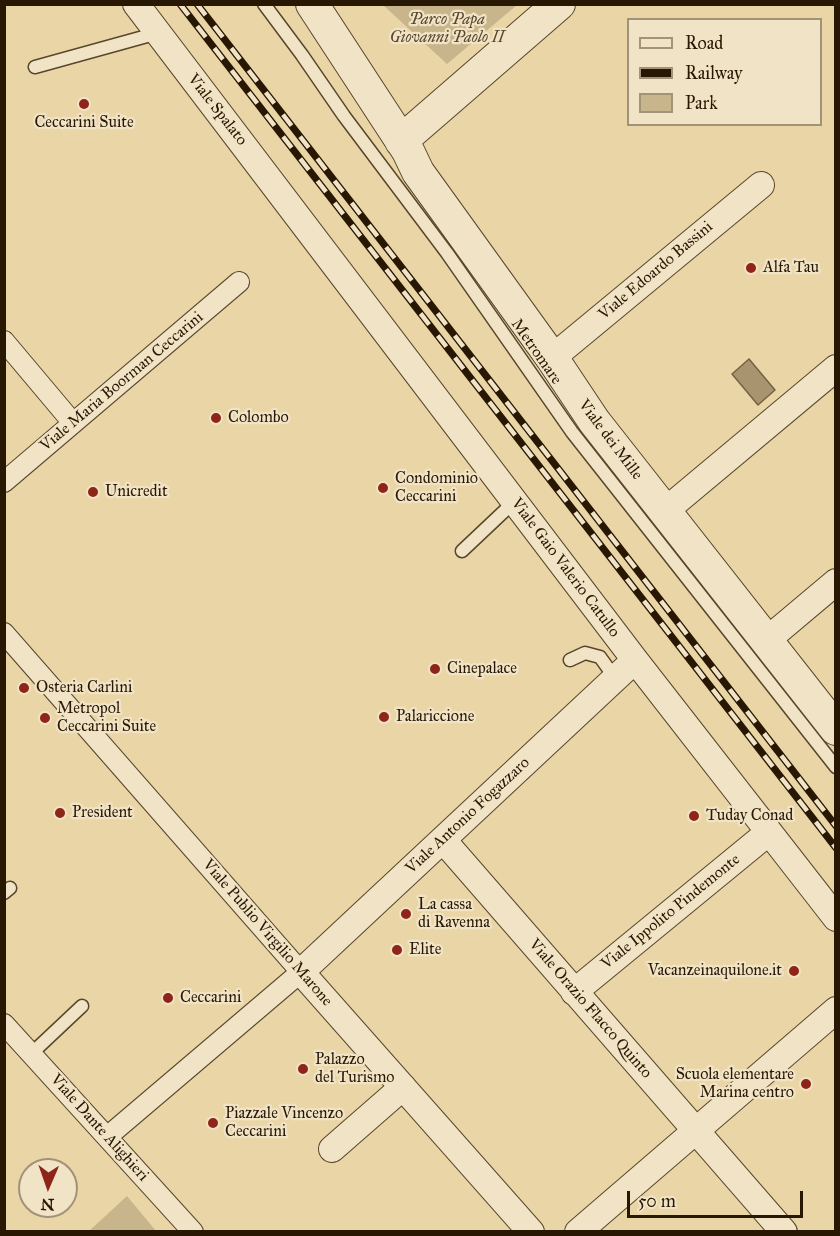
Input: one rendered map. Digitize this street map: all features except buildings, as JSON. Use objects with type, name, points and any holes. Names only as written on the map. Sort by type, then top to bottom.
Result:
[{"type":"street","name":"Viale Spalato","points":[[136,4],[298,216]]},
{"type":"street","name":"Viale dei Mille","points":[[312,4],[445,212],[552,358],[594,421],[836,729]]},
{"type":"street","points":[[401,141],[559,4]]},
{"type":"street","name":"Viale Edoardo Bassini","points":[[552,358],[761,185]]},
{"type":"street","name":"Viale Gaio Valerio Catullo","points":[[298,216],[635,660],[836,918]]},
{"type":"street","name":"Viale Maria Boorman Ceccarini","points":[[4,482],[240,282]]},
{"type":"street","points":[[4,341],[73,423]]},
{"type":"street","points":[[665,511],[836,368]]},
{"type":"street","points":[[767,640],[836,582]]},
{"type":"street","name":"Viale Publio Virgilio Marone","points":[[4,633],[531,1232]]},
{"type":"street","name":"Viale Antonio Fogazzaro","points":[[301,972],[635,660]]},
{"type":"street","name":"Viale Ippolito Pindemonte","points":[[574,992],[769,832]]},
{"type":"street","name":"Viale Orazio Flacco Quinto","points":[[443,840],[784,1232]]},
{"type":"street","points":[[107,1137],[301,972]]},
{"type":"street","points":[[578,1232],[836,1010]]},
{"type":"street","name":"Viale Dante Alighieri","points":[[4,1024],[193,1232]]},
{"type":"street","points":[[332,1149],[403,1087]]},
{"type":"lane","name":"Metromare","points":[[264,4],[344,116],[447,253],[572,432],[836,767]]},
{"type":"lane","points":[[35,67],[158,33]]},
{"type":"lane","points":[[462,551],[515,501]]},
{"type":"lane","points":[[570,660],[585,653],[600,657],[615,678]]},
{"type":"lane","points":[[31,1054],[82,1006]]},
{"type":"green space","name":"Parco Papa Giovanni Paolo II","points":[[383,5],[517,5],[447,64]]},
{"type":"green space","points":[[127,1196],[156,1231],[88,1232]]},
{"type":"shaded area","points":[[749,359],[775,390],[758,405],[732,374]]},
{"type":"railway","points":[[180,4],[836,848]]},
{"type":"railway","points":[[197,4],[836,826]]},
{"type":"place","name":"Ceccarini Suite","points":[[84,104]]},
{"type":"place","name":"Alfa Tau","points":[[751,268]]},
{"type":"place","name":"Colombo","points":[[216,418]]},
{"type":"place","name":"Condominio Ceccarini","points":[[383,488]]},
{"type":"place","name":"Unicredit","points":[[93,492]]},
{"type":"place","name":"Cinepalace","points":[[435,669]]},
{"type":"place","name":"Osteria Carlini","points":[[24,688]]},
{"type":"place","name":"Palariccione","points":[[384,717]]},
{"type":"place","name":"Metropol Ceccarini Suite","points":[[45,718]]},
{"type":"place","name":"President","points":[[60,813]]},
{"type":"place","name":"Tuday Conad","points":[[694,816]]},
{"type":"place","name":"La cassa di Ravenna","points":[[406,914]]},
{"type":"place","name":"Elite","points":[[397,950]]},
{"type":"place","name":"Vacanzeinaquilone.it","points":[[794,971]]},
{"type":"place","name":"Ceccarini","points":[[168,998]]},
{"type":"place","name":"Palazzo del Turismo","points":[[303,1069]]},
{"type":"place","name":"Scuola elementare Marina centro","points":[[806,1084]]},
{"type":"place","name":"Piazzale Vincenzo Ceccarini","points":[[213,1123]]}]
